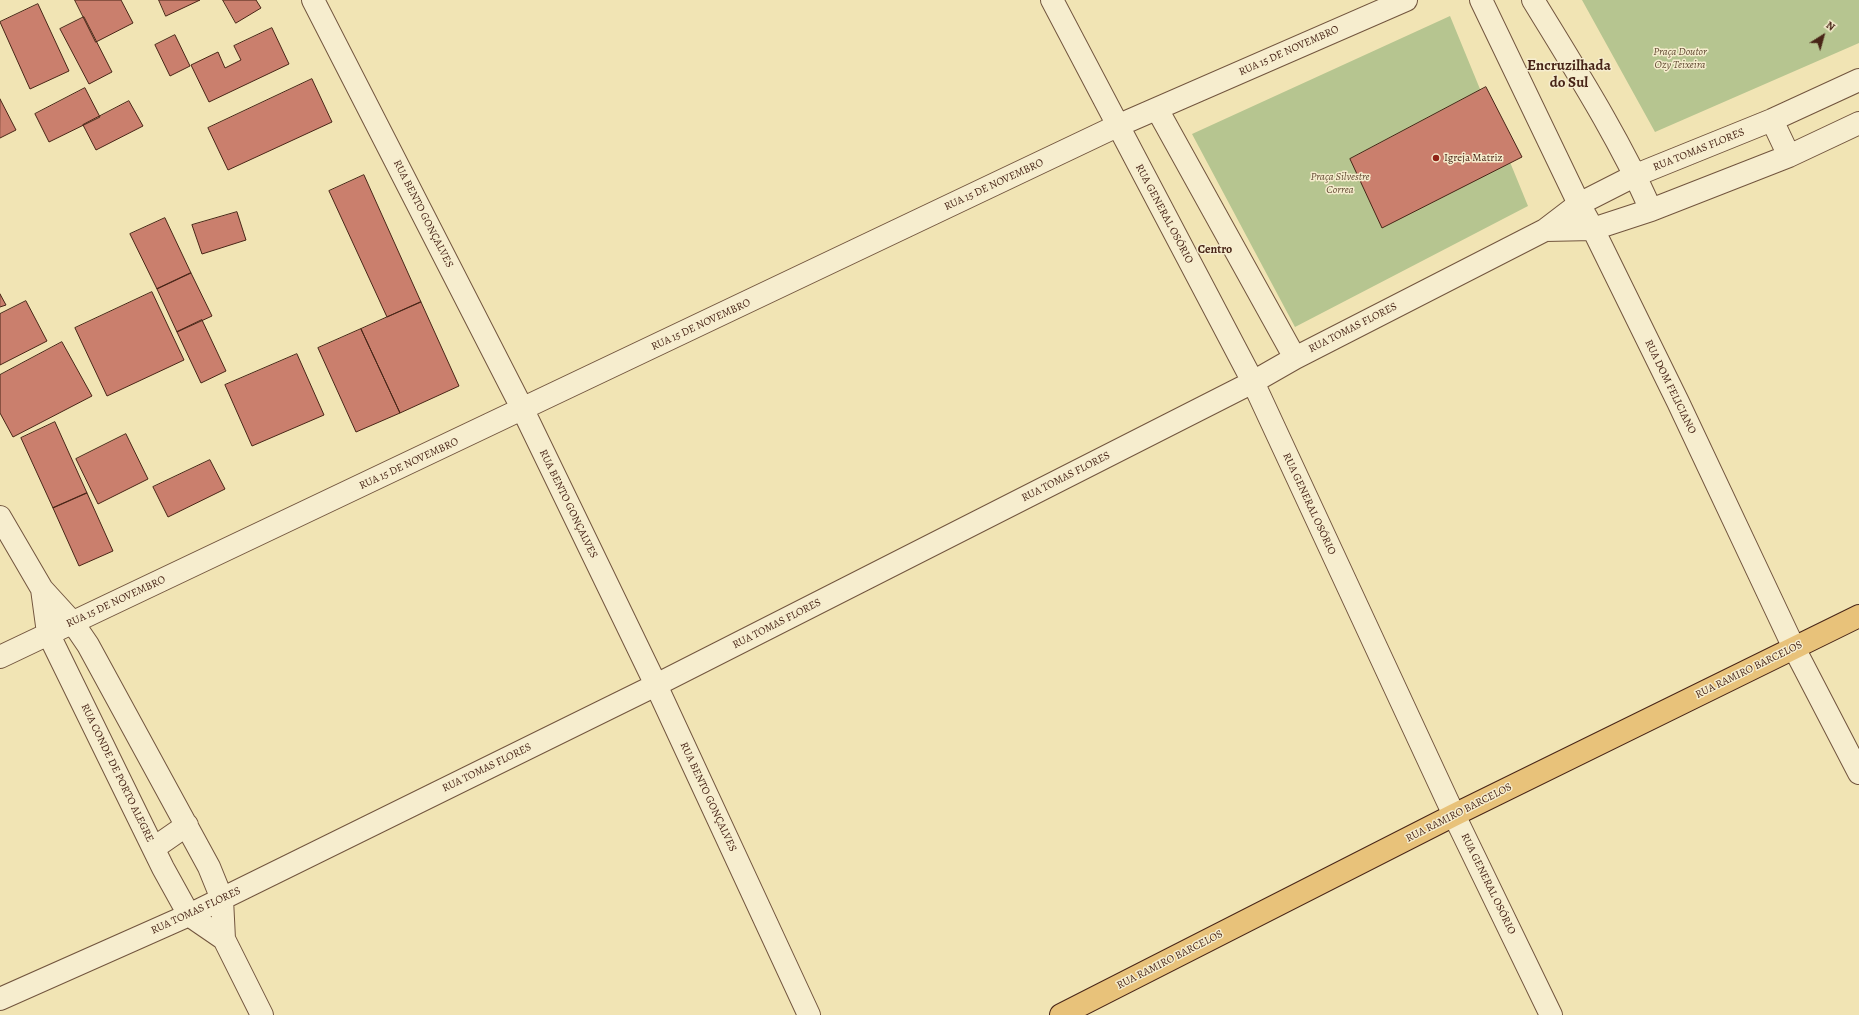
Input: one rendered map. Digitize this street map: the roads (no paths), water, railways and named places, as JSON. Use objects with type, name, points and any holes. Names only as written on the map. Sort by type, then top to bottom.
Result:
[{"type":"main road","name":"RUA RAMIRO BARCELOS","points":[[1061,1015],[1454,815],[1859,616]]},
{"type":"street","name":"RUA BENTO GONÇALVES","points":[[313,0],[523,410],[656,685],[809,1015]]},
{"type":"street","name":"RUA GENERAL OSÓRIO","points":[[1052,0],[1253,382],[1454,815],[1551,1015]]},
{"type":"street","name":"RUA 15 DE NOVEMBRO","points":[[0,657],[523,410],[1117,126],[1406,0]]},
{"type":"street","name":"RUA DOM FELICIANO","points":[[1481,0],[1579,204],[1593,229],[1678,402],[1794,648],[1859,773]]},
{"type":"street","points":[[1533,0],[1593,99],[1636,175],[1651,210]]},
{"type":"street","name":"RUA TOMAS FLORES","points":[[0,999],[189,915],[656,685],[1253,382],[1295,358],[1545,230],[1579,204],[1636,175],[1772,120],[1859,80]]},
{"type":"street","points":[[1157,109],[1295,358]]},
{"type":"street","points":[[1772,120],[1789,156]]},
{"type":"street","name":"RUA TOMAS FLORES","points":[[1545,230],[1593,229],[1651,210],[1789,156],[1859,123]]},
{"type":"street","name":"RUA CONDE DE PORTO ALEGRE","points":[[0,517],[42,589],[73,622],[88,645],[210,868],[222,899],[224,939],[262,1015]]},
{"type":"street","name":"RUA CONDE DE PORTO ALEGRE","points":[[42,589],[48,634],[163,868],[189,915],[224,939]]},
{"type":"street","points":[[154,848],[187,825]]},
{"type":"place","name":"Igreja Matriz","points":[[1436,158]]},
{"type":"district","name":"Encruzilhada do Sul","points":[[1569,74]]},
{"type":"district","name":"Centro","points":[[1215,250]]},
{"type":"park label","name":"Praça Doutor Ozy Teixeira","points":[[1680,58]]},
{"type":"park label","name":"Praça Silvestre Correa","points":[[1340,183]]}]
